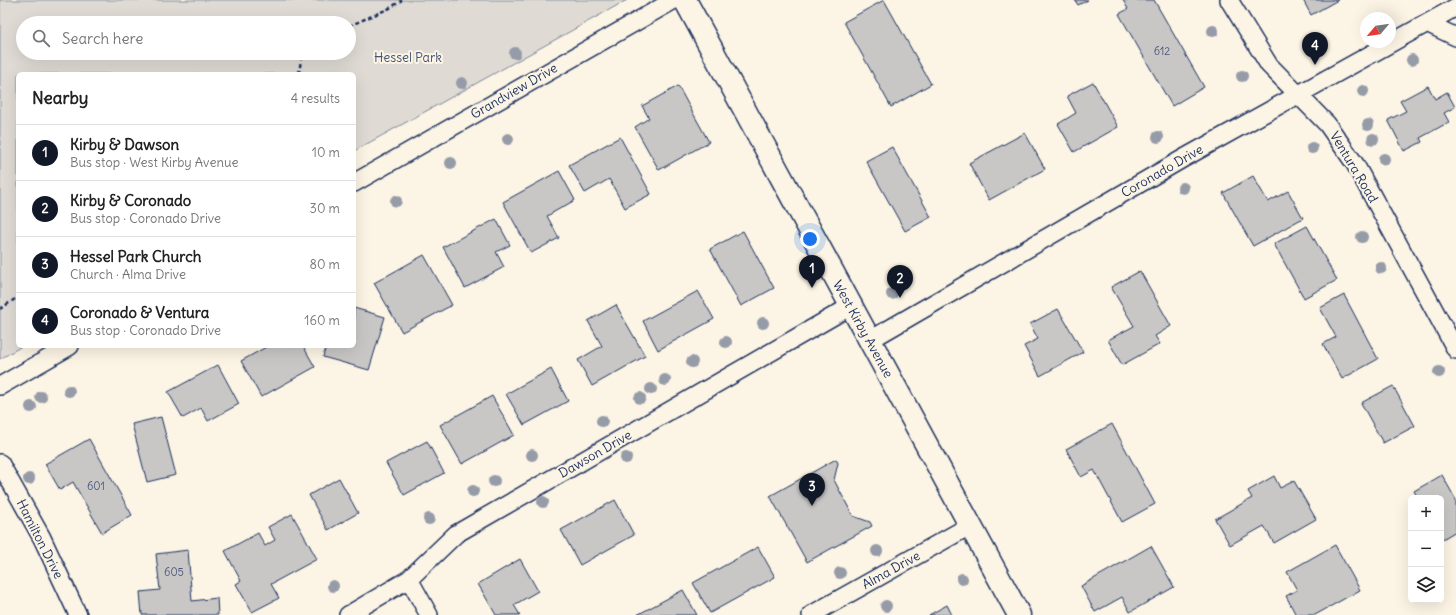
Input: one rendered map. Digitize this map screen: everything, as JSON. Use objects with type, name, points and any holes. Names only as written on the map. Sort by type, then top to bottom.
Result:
[{"type":"main road","name":"West Kirby Avenue","points":[[685,0],[1019,615]]},
{"type":"street","name":"Grandview Drive","points":[[356,182],[674,0]]},
{"type":"street","name":"Ventura Road","points":[[1229,0],[1269,65],[1327,124],[1355,164],[1456,350]]},
{"type":"street","name":"Coronado Drive","points":[[870,340],[1184,158],[1456,7]]},
{"type":"street","points":[[1427,23],[1456,37]]},
{"type":"street","name":"Dawson Drive","points":[[348,615],[409,579],[456,534],[851,306]]},
{"type":"street","points":[[0,386],[66,348]]},
{"type":"street","name":"Hamilton Drive","points":[[0,463],[42,538],[78,615]]},
{"type":"street","name":"Alma Drive","points":[[811,615],[971,525]]},
{"type":"street","points":[[409,579],[429,615]]},
{"type":"path","points":[[356,23],[390,8],[402,0]]},
{"type":"path","points":[[299,72],[301,60]]},
{"type":"path","points":[[0,309],[16,298]]},
{"type":"green space","name":"Hessel Park","points":[[0,0],[627,0],[356,150],[356,72],[16,72],[16,348],[19,348],[0,359]]},
{"type":"building","points":[[884,0],[931,84],[891,107],[844,22]]},
{"type":"building","points":[[1075,0],[1088,0],[1078,5]]},
{"type":"building","points":[[1123,0],[1154,0],[1204,87],[1172,106],[1119,14],[1128,9]]},
{"type":"building","points":[[1303,0],[1338,0],[1311,15]]},
{"type":"building","points":[[1093,82],[1118,127],[1074,152],[1058,124],[1076,113],[1067,96]]},
{"type":"building","points":[[678,86],[709,142],[659,170],[635,127],[649,118],[642,106]]},
{"type":"building","points":[[1428,86],[1435,99],[1447,92],[1455,107],[1444,113],[1449,122],[1420,138],[1422,142],[1404,151],[1388,120],[1406,111],[1400,101]]},
{"type":"building","points":[[1025,133],[1045,169],[989,200],[969,163]]},
{"type":"building","points":[[620,137],[651,194],[625,208],[609,179],[585,193],[569,165]]},
{"type":"building","points":[[892,147],[931,217],[905,231],[866,161]]},
{"type":"building","points":[[559,171],[575,200],[547,216],[559,238],[531,253],[503,202]]},
{"type":"building","points":[[1253,176],[1268,202],[1288,191],[1303,218],[1253,246],[1223,193]]},
{"type":"building","points":[[496,219],[510,245],[496,252],[504,267],[465,288],[443,247]]},
{"type":"building","points":[[1307,226],[1337,280],[1304,298],[1274,244]]},
{"type":"building","points":[[743,231],[774,288],[741,306],[710,249]]},
{"type":"building","points":[[424,255],[452,305],[402,332],[374,283]]},
{"type":"building","points":[[1140,271],[1171,326],[1155,336],[1160,344],[1122,365],[1108,340],[1134,326],[1111,287]]},
{"type":"building","points":[[698,291],[714,319],[658,350],[643,321]]},
{"type":"building","points":[[1344,295],[1378,359],[1342,379],[1323,344],[1336,337],[1320,308]]},
{"type":"building","points":[[616,305],[645,356],[592,386],[578,360],[602,346],[588,321]]},
{"type":"building","points":[[356,309],[385,317],[369,370],[323,357],[325,348],[356,348]]},
{"type":"building","points":[[1058,309],[1083,352],[1040,376],[1024,346],[1038,339],[1030,324]]},
{"type":"building","points":[[264,348],[304,348],[315,367],[261,397],[241,361]]},
{"type":"building","points":[[218,365],[239,404],[208,421],[201,408],[183,418],[168,392]]},
{"type":"building","points":[[551,369],[568,401],[524,425],[506,394]]},
{"type":"building","points":[[1393,386],[1415,426],[1383,443],[1361,403]]},
{"type":"building","points":[[492,396],[514,435],[462,464],[440,425]]},
{"type":"building","points":[[161,417],[176,475],[147,482],[132,424]]},
{"type":"building","points":[[1112,424],[1155,504],[1122,522],[1094,470],[1081,477],[1066,449]]},
{"type":"building","points":[[89,439],[132,515],[102,533],[73,482],[60,490],[45,464]]},
{"type":"building","points":[[427,441],[444,473],[404,495],[386,463]]},
{"type":"building","points":[[836,459],[838,463],[834,480],[853,516],[870,522],[872,526],[807,562],[770,496]]},
{"type":"building","points":[[1442,475],[1456,500],[1456,531],[1444,538],[1444,495],[1416,495],[1414,491]]},
{"type":"building","points":[[1274,476],[1280,488],[1294,481],[1316,519],[1274,543],[1264,526],[1230,545],[1215,519],[1252,498],[1248,491]]},
{"type":"building","points":[[339,478],[358,513],[328,530],[309,495]]},
{"type":"building","points":[[615,500],[634,535],[580,565],[561,530]]},
{"type":"building","points":[[292,514],[317,559],[271,584],[279,598],[252,612],[236,584],[241,581],[225,551],[258,533],[265,546],[275,540],[268,527]]},
{"type":"building","points":[[1335,545],[1360,590],[1315,615],[1296,615],[1286,596],[1297,590],[1287,572]]},
{"type":"building","points":[[1151,546],[1174,587],[1130,612],[1122,597],[1095,612],[1081,586]]},
{"type":"building","points":[[758,547],[775,577],[710,613],[693,583]]},
{"type":"building","points":[[188,550],[192,601],[217,598],[218,615],[142,615],[140,592],[160,590],[156,554]]},
{"type":"building","points":[[520,559],[538,591],[514,605],[520,615],[496,615],[478,584]]},
{"type":"building","points":[[683,590],[697,615],[637,615]]},
{"type":"building","points":[[947,605],[952,615],[929,615]]},
{"type":"place","name":"Coronado & Ventura","points":[[1315,65]]},
{"type":"place","name":"Kirby & Dawson","points":[[812,288]]},
{"type":"place","name":"Kirby & Coronado","points":[[900,298]]},
{"type":"place","name":"Hessel Park Church","points":[[812,506]]}]
